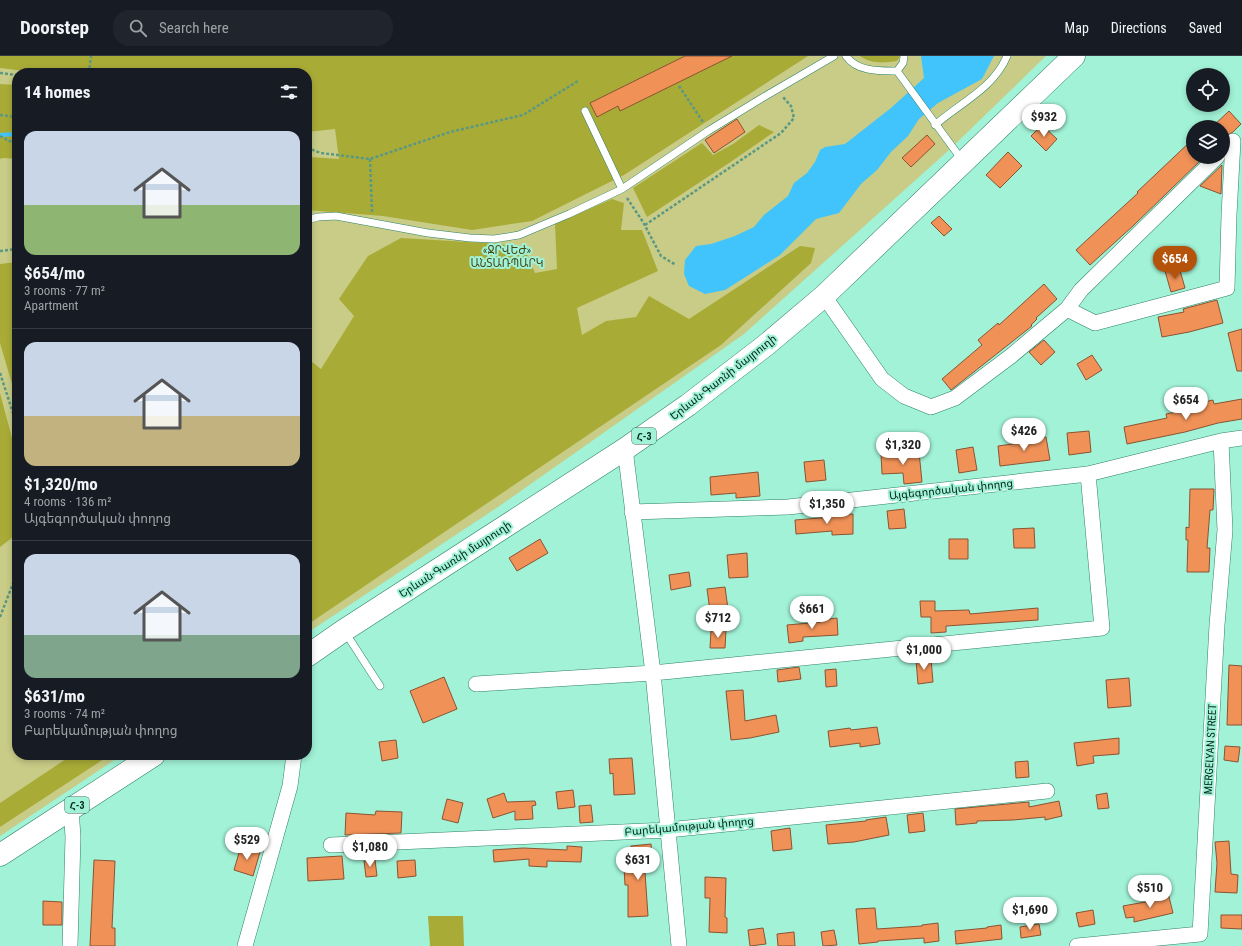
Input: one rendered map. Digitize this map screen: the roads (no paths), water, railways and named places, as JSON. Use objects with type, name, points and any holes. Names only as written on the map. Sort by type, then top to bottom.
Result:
[{"type":"main road","name":"Երևան-Գառնի մայրուղի","points":[[312,657],[344,631],[625,449],[688,405],[766,345],[824,296],[1074,56]]},
{"type":"main road","name":"Հ-3","points":[[0,855],[146,760]]},
{"type":"street","points":[[1067,309],[1095,323],[1226,288],[1233,141]]},
{"type":"street","points":[[824,296],[882,379],[904,396],[931,407],[955,398],[1011,356],[1067,309],[1080,290],[1209,164]]},
{"type":"street","name":"Այգեգործական փողոց","points":[[632,512],[788,507],[1088,474],[1221,441],[1242,438]]},
{"type":"street","name":"MERGELYAN STREET","points":[[1078,946],[1200,934],[1217,625],[1226,530],[1221,441]]},
{"type":"street","points":[[625,449],[652,673],[678,946]]},
{"type":"street","points":[[476,684],[652,673],[1102,628],[1088,474]]},
{"type":"street","points":[[245,946],[290,786],[293,760]]},
{"type":"street","name":"Բարեկամության փողոց","points":[[330,845],[668,830],[1047,790]]},
{"type":"street","points":[[70,946],[73,837],[71,808]]},
{"type":"lane","points":[[312,219],[336,216],[428,233],[470,238],[494,239],[519,235],[569,214],[622,189],[708,131],[834,56]]},
{"type":"lane","points":[[846,56],[858,67],[876,71],[897,71]]},
{"type":"lane","points":[[897,71],[903,63],[904,56]]},
{"type":"lane","points":[[935,125],[983,88],[1002,67],[1007,56]]},
{"type":"lane","points":[[897,71],[964,163]]},
{"type":"lane","points":[[585,111],[622,189]]},
{"type":"lane","points":[[344,631],[380,686]]},
{"type":"water","points":[[921,56],[994,56],[982,79],[938,103],[919,119],[908,136],[891,152],[877,170],[861,184],[839,213],[816,219],[780,255],[725,290],[705,294],[689,286],[684,274],[685,260],[696,246],[711,244],[735,236],[754,227],[764,215],[788,196],[794,183],[807,173],[815,162],[820,150],[825,147],[845,144],[891,108],[924,78]]},
{"type":"waterway","points":[[0,135],[12,134]]},
{"type":"park label","name":"«ՋՐՎԵԺ» ԱՆՏԱՌՊԱՐԿ","points":[[507,256]]}]
